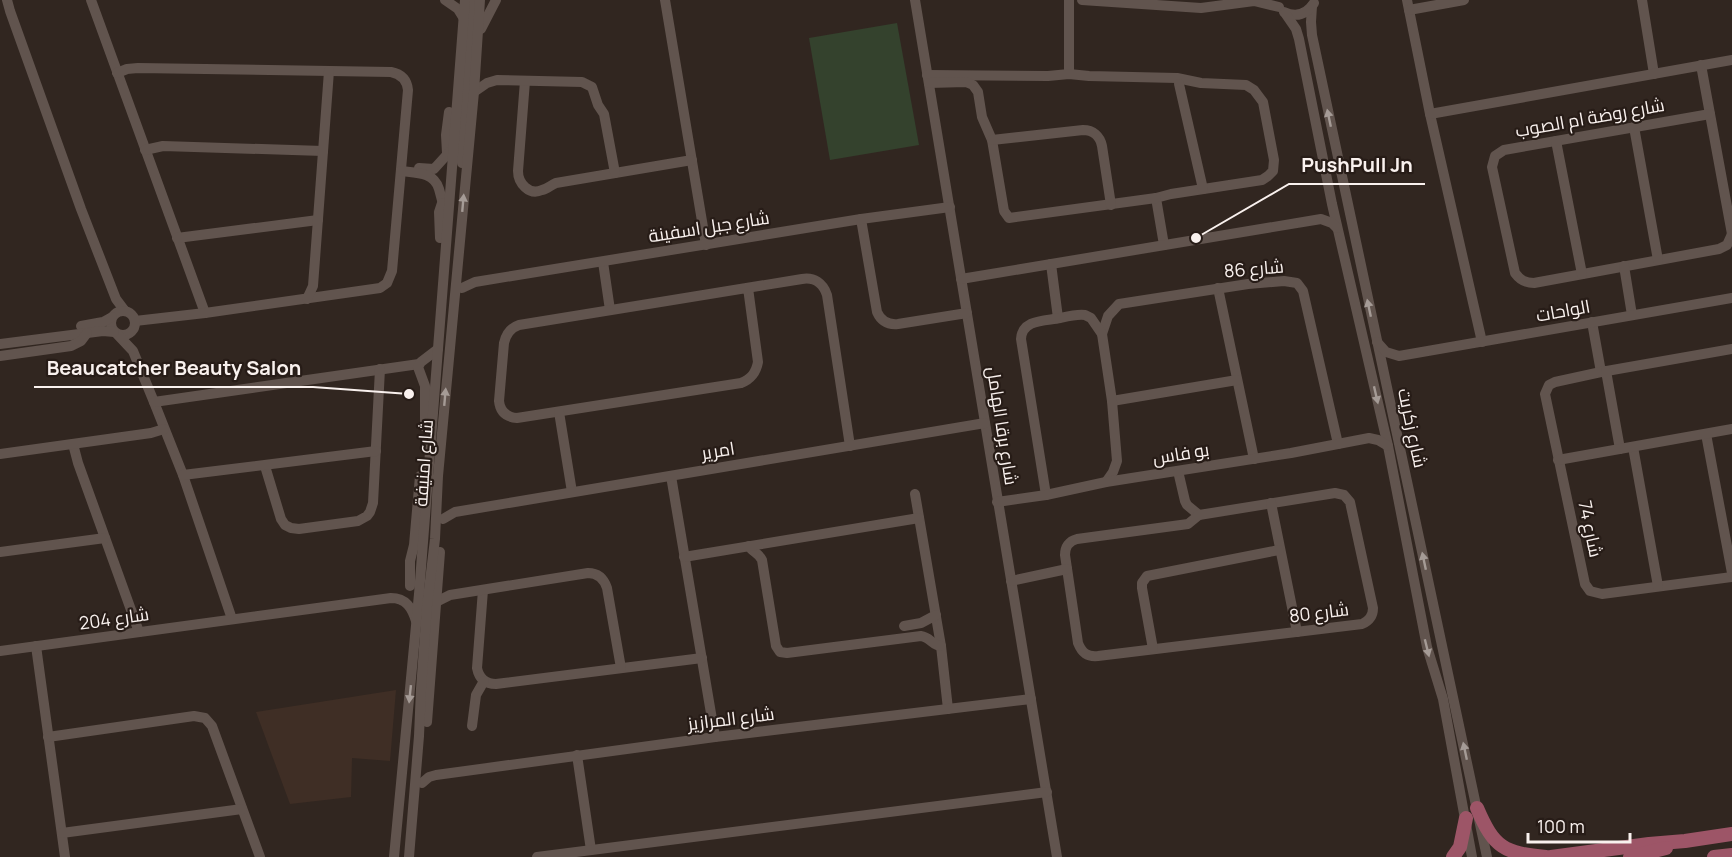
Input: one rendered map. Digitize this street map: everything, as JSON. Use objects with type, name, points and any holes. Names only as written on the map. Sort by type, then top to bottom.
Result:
[{"type":"main road","points":[[1477,808],[1490,834],[1500,845],[1516,853],[1546,857]]},
{"type":"main road","points":[[1453,857],[1460,846],[1466,818]]},
{"type":"main road","points":[[1551,857],[1732,834]]},
{"type":"main road","points":[[1630,857],[1685,841]]},
{"type":"street","points":[[7,0],[81,209],[116,299],[117,314],[112,327],[133,351],[154,402],[183,476],[232,619]]},
{"type":"street","points":[[90,0],[205,313]]},
{"type":"street","points":[[445,0],[458,9],[464,17]]},
{"type":"street","name":"شارع امنيفة","points":[[394,857],[417,624],[448,217],[450,152],[465,0]]},
{"type":"street","points":[[466,174],[461,144],[472,0]]},
{"type":"street","name":"شارع امنيفة","points":[[409,857],[421,753],[427,606],[474,92],[480,0]]},
{"type":"street","points":[[478,35],[496,0]]},
{"type":"street","points":[[665,0],[706,245]]},
{"type":"street","name":"شارع برقا الهامل","points":[[915,0],[1057,857]]},
{"type":"street","points":[[1069,0],[1069,74]]},
{"type":"street","points":[[1082,0],[1201,8],[1214,8],[1238,1],[1254,1],[1280,7],[1290,15],[1305,13],[1313,3]]},
{"type":"street","points":[[1464,0],[1408,5],[1430,114],[1482,342]]},
{"type":"street","points":[[1642,0],[1654,74]]},
{"type":"street","name":"شارع زكريت","points":[[1313,3],[1312,35],[1487,857]]},
{"type":"street","name":"شارع زكريت","points":[[1280,7],[1293,25],[1299,39],[1337,228],[1388,446],[1427,647],[1443,699],[1472,857]]},
{"type":"street","points":[[1430,114],[1732,60]]},
{"type":"street","name":"شارع روضة ام الصوب","points":[[1701,65],[1710,114],[1732,234],[1727,245],[1719,249],[1529,283],[1518,277],[1514,269],[1492,167],[1493,160],[1500,152],[1710,114]]},
{"type":"street","points":[[476,66],[497,80]]},
{"type":"street","points":[[0,344],[104,331],[122,335],[134,326],[205,313],[380,288],[390,280],[408,90],[405,79],[399,74],[391,72],[138,68],[127,69],[117,74]]},
{"type":"street","points":[[307,299],[313,286],[329,71]]},
{"type":"street","points":[[1069,74],[1177,78],[1208,84],[1241,84],[1258,93],[1263,102],[1274,167],[1271,174],[1262,180],[1111,205],[1009,218],[1004,211],[992,141],[983,122],[978,92],[973,85],[966,82],[928,79],[1069,74]]},
{"type":"street","points":[[474,92],[487,83],[497,80],[582,82],[592,87],[598,105],[604,114],[615,173]]},
{"type":"street","points":[[525,81],[518,171],[523,186],[532,191],[539,191],[556,183],[692,160]]},
{"type":"street","points":[[1084,83],[1179,84],[1194,82]]},
{"type":"street","points":[[1179,84],[1203,189]]},
{"type":"street","points":[[1634,127],[1658,260]]},
{"type":"street","points":[[992,141],[1091,131],[1101,142],[1111,205]]},
{"type":"street","points":[[1556,141],[1582,274]]},
{"type":"street","points":[[145,150],[163,146],[323,151]]},
{"type":"street","points":[[401,167],[434,170],[450,152]]},
{"type":"street","points":[[401,167],[429,176],[437,184],[448,217]]},
{"type":"street","points":[[1156,198],[1164,245]]},
{"type":"street","points":[[433,323],[441,234],[439,212],[442,203]]},
{"type":"street","points":[[1322,219],[1332,204]]},
{"type":"street","name":"شارع جبل اسفينة","points":[[462,288],[475,282],[861,219],[950,207]]},
{"type":"street","points":[[861,219],[877,312],[884,321],[898,324],[967,313]]},
{"type":"street","points":[[961,279],[1322,219],[1337,228]]},
{"type":"street","points":[[177,238],[318,220]]},
{"type":"street","points":[[454,310],[460,303],[464,276],[465,258],[459,246]]},
{"type":"street","points":[[603,262],[610,310]]},
{"type":"street","points":[[1052,264],[1058,318]]},
{"type":"street","points":[[1624,266],[1632,315]]},
{"type":"street","points":[[464,276],[475,282]]},
{"type":"street","points":[[748,288],[758,362],[754,373],[746,381],[517,418],[509,417],[503,412],[499,401],[504,342],[506,335],[519,325],[806,278],[818,281],[824,287],[827,295],[850,446]]},
{"type":"street","name":"شارع 86","points":[[1102,334],[1108,316],[1119,304],[1248,284],[1287,281],[1297,283],[1303,291],[1338,444]]},
{"type":"street","points":[[313,286],[324,296]]},
{"type":"street","points":[[1218,288],[1254,459]]},
{"type":"street","name":"الواحات","points":[[1399,356],[1732,298]]},
{"type":"street","points":[[0,337],[94,324],[117,314],[130,313],[134,326],[133,351]]},
{"type":"street","points":[[1046,495],[1021,335],[1024,329],[1033,322],[1081,314],[1091,318],[1102,334],[1112,401],[1117,462],[1106,482]]},
{"type":"street","points":[[1592,322],[1620,449]]},
{"type":"street","points":[[0,356],[71,346],[81,341],[87,333]]},
{"type":"street","points":[[1376,341],[1386,352],[1399,356],[1389,366],[1385,379]]},
{"type":"street","points":[[154,402],[419,364],[438,348]]},
{"type":"street","name":"شارع 74","points":[[1732,349],[1555,382],[1545,390],[1558,460],[1587,588],[1594,593],[1602,594],[1732,575]]},
{"type":"street","points":[[410,586],[410,561],[415,542],[425,424],[424,382],[418,370],[419,364]]},
{"type":"street","points":[[264,466],[285,525],[295,529],[363,519],[370,512],[373,503],[380,369]]},
{"type":"street","points":[[1112,401],[1237,380]]},
{"type":"street","points":[[425,394],[432,412]]},
{"type":"street","points":[[559,412],[572,492]]},
{"type":"street","points":[[1382,420],[1369,438],[1388,446]]},
{"type":"street","name":"امرير","points":[[442,525],[455,512],[986,423]]},
{"type":"street","points":[[0,454],[150,433],[164,429]]},
{"type":"street","points":[[1558,460],[1732,429]]},
{"type":"street","points":[[1706,434],[1732,575]]},
{"type":"street","name":"بو فاس","points":[[997,502],[1369,438]]},
{"type":"street","points":[[73,444],[139,632]]},
{"type":"street","points":[[1633,447],[1658,586]]},
{"type":"street","points":[[183,476],[376,451]]},
{"type":"street","points":[[1178,471],[1185,501],[1199,515]]},
{"type":"street","points":[[412,824],[420,808],[423,767],[421,753],[444,504],[444,486],[438,476]]},
{"type":"street","points":[[671,476],[715,737]]},
{"type":"street","name":"شارع 80","points":[[1335,493],[1347,496],[1373,608],[1370,619],[1362,624],[1297,632],[1098,656],[1085,654],[1078,643],[1067,569],[1066,549],[1069,544],[1074,540],[1188,524],[1199,515],[1271,503],[1335,493]]},
{"type":"street","points":[[915,494],[941,646],[948,709]]},
{"type":"street","points":[[1271,503],[1297,632]]},
{"type":"street","points":[[444,504],[448,510],[455,512]]},
{"type":"street","points":[[684,557],[919,518]]},
{"type":"street","points":[[434,546],[442,525]]},
{"type":"street","points":[[0,552],[105,538]]},
{"type":"street","points":[[748,546],[760,555],[762,560],[776,646],[780,652],[921,636],[941,646]]},
{"type":"street","points":[[1153,649],[1142,588],[1142,583],[1147,576],[1280,550]]},
{"type":"street","points":[[397,598],[410,586],[421,566]]},
{"type":"street","points":[[1011,581],[1067,569]]},
{"type":"street","points":[[437,597],[588,573],[599,576],[607,588],[621,668]]},
{"type":"street","points":[[483,590],[477,668],[479,675],[490,684],[702,658]]},
{"type":"street","points":[[397,598],[408,604],[417,624]]},
{"type":"street","name":"شارع 204","points":[[0,651],[397,598]]},
{"type":"street","points":[[904,626],[921,623],[936,615]]},
{"type":"street","points":[[36,646],[65,857]]},
{"type":"street","points":[[472,726],[476,695],[484,681]]},
{"type":"street","name":"شارع المرازيز","points":[[422,783],[436,775],[577,755],[1031,699]]},
{"type":"street","points":[[48,737],[201,717],[208,720],[260,857]]},
{"type":"street","points":[[577,755],[591,850]]},
{"type":"street","points":[[423,767],[436,775]]},
{"type":"street","points":[[537,857],[1047,792]]},
{"type":"street","points":[[62,833],[243,809]]},
{"type":"shaded area","points":[[396,690],[390,761],[352,758],[351,797],[290,804],[256,712]]},
{"type":"green space","points":[[897,23],[919,145],[830,160],[809,38]]},
{"type":"place","name":"PushPull Jn","points":[[1196,238]]},
{"type":"place","name":"Beaucatcher Beauty Salon","points":[[409,394]]}]
